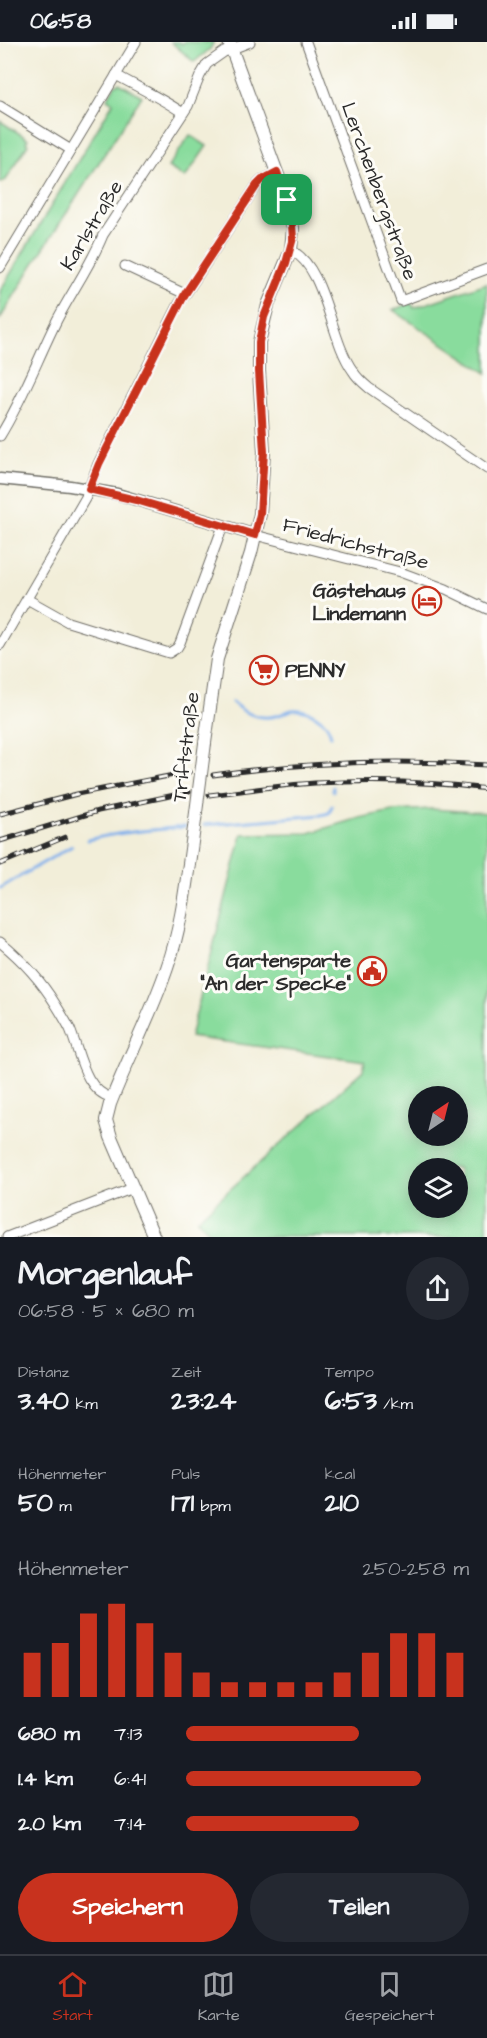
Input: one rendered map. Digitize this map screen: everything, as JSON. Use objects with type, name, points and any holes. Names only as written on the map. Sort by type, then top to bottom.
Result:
[{"type":"main road","points":[[230,45],[277,172],[292,220],[291,250]]},
{"type":"main road","name":"Triftstraße","points":[[154,1237],[107,1125],[107,1114],[153,1008],[168,966],[181,916],[217,658],[260,514],[264,452],[259,342],[268,305],[291,250]]},
{"type":"street","points":[[0,268],[136,42]]},
{"type":"street","points":[[230,45],[250,42]]},
{"type":"street","name":"Lerchenbergstraße","points":[[306,42],[401,301],[487,269]]},
{"type":"street","name":"Karlstraße","points":[[0,435],[56,323],[95,256],[103,235],[193,97],[200,75],[207,64],[230,45]]},
{"type":"street","points":[[116,75],[139,89],[153,93],[183,113]]},
{"type":"street","points":[[0,106],[72,150]]},
{"type":"street","points":[[0,645],[89,489],[99,464],[185,294],[257,185],[277,172]]},
{"type":"street","points":[[291,250],[300,255],[312,269],[343,351],[359,379],[487,469]]},
{"type":"street","points":[[125,266],[185,294]]},
{"type":"street","name":"Friedrichstraße","points":[[0,479],[89,489],[126,497],[255,535],[400,572],[446,589],[487,609]]},
{"type":"street","points":[[27,599],[68,622],[169,653],[180,643],[224,526]]},
{"type":"street","points":[[0,942],[23,964],[51,997],[70,1030],[88,1077],[101,1094],[112,1098]]},
{"type":"street","points":[[7,1237],[132,1188]]},
{"type":"green space","points":[[171,42],[182,44],[184,42],[214,42],[210,49],[194,62]]},
{"type":"green space","points":[[119,83],[142,96],[0,319],[0,291],[113,103],[107,99],[115,85]]},
{"type":"green space","points":[[0,121],[28,139],[26,142],[28,144],[6,180],[0,183]]},
{"type":"green space","points":[[190,135],[207,146],[185,178],[168,167]]},
{"type":"green space","points":[[487,283],[487,373],[393,310],[411,303],[414,308]]},
{"type":"green space","points":[[432,809],[487,813],[487,1237],[214,1237],[197,1219],[363,1070],[365,1061],[190,1037],[242,834],[309,833],[359,818],[393,811]]},
{"type":"waterway","points":[[232,702],[242,710],[260,717],[273,717],[292,710],[310,713],[322,720],[331,736]]},
{"type":"waterway","points":[[204,825],[321,815],[329,813],[332,806]]},
{"type":"waterway","points":[[87,840],[123,833],[185,827]]},
{"type":"waterway","points":[[0,888],[72,846]]},
{"type":"railway","points":[[213,775],[281,767],[350,763],[418,762],[487,765]]},
{"type":"railway","points":[[0,814],[77,794],[189,772]]},
{"type":"railway","points":[[209,795],[302,784],[358,782],[423,783],[487,789]]},
{"type":"railway","points":[[0,841],[98,811],[189,792]]},
{"type":"railway","points":[[0,864],[65,837]]},
{"type":"place","name":"Gästehaus Lindemann","points":[[427,601]]},
{"type":"place","name":"PENNY","points":[[264,670]]},
{"type":"place","name":"Gartensparte \"An der Specke\"","points":[[372,971]]},
{"type":"route","points":[[277,172],[287,200],[293,228],[291,250],[268,305],[259,342],[264,452],[260,514],[255,535],[117,494],[89,489],[99,464],[179,304],[257,185],[266,177],[277,172]]}]
